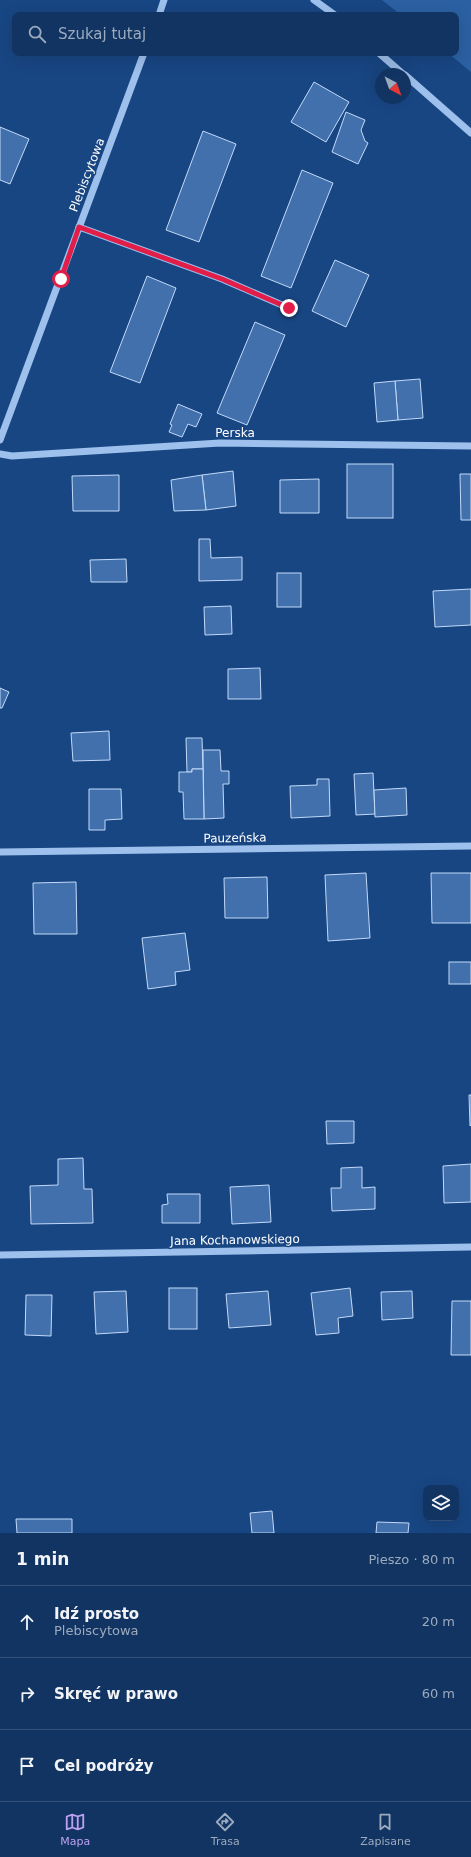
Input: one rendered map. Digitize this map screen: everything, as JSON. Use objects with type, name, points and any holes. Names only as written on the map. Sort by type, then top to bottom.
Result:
[{"type":"street","points":[[160,12],[164,0]]},
{"type":"street","points":[[314,0],[331,12]]},
{"type":"street","name":"Plebiscytowa","points":[[0,440],[143,56]]},
{"type":"street","points":[[382,56],[396,68]]},
{"type":"street","points":[[411,81],[471,133]]},
{"type":"street","points":[[79,227],[222,279],[289,308]]},
{"type":"street","name":"Perska","points":[[0,454],[12,456],[220,443],[471,446]]},
{"type":"street","name":"Pauzeńska","points":[[0,852],[471,846]]},
{"type":"street","name":"Jana Kochanowskiego","points":[[0,1255],[471,1247]]},
{"type":"shaded area","points":[[382,0],[471,0],[471,72],[452,56],[459,56],[459,12],[397,12]]},
{"type":"building","points":[[314,82],[349,102],[326,142],[291,122]]},
{"type":"building","points":[[346,112],[365,120],[361,130],[365,141],[368,143],[358,164],[332,152]]},
{"type":"building","points":[[0,127],[29,139],[10,184],[0,180]]},
{"type":"building","points":[[203,131],[236,144],[199,242],[166,230]]},
{"type":"building","points":[[302,170],[333,183],[291,288],[261,276]]},
{"type":"building","points":[[335,260],[369,275],[346,327],[312,311]]},
{"type":"building","points":[[147,276],[176,288],[140,383],[110,372]]},
{"type":"building","points":[[255,322],[285,335],[247,425],[217,413]]},
{"type":"building","points":[[420,379],[423,418],[398,420],[395,381]]},
{"type":"building","points":[[395,381],[398,420],[377,422],[374,383]]},
{"type":"building","points":[[178,404],[202,414],[196,427],[188,424],[182,437],[169,432],[172,425],[170,424]]},
{"type":"building","points":[[347,464],[393,464],[393,518],[347,518]]},
{"type":"building","points":[[233,471],[236,506],[206,510],[202,475]]},
{"type":"building","points":[[460,474],[471,474],[471,520],[461,520]]},
{"type":"building","points":[[119,475],[119,511],[73,511],[72,476]]},
{"type":"building","points":[[202,475],[206,510],[174,511],[171,480]]},
{"type":"building","points":[[319,479],[319,513],[280,513],[280,480]]},
{"type":"building","points":[[199,539],[210,539],[211,558],[242,557],[242,580],[199,581]]},
{"type":"building","points":[[126,559],[127,582],[91,582],[90,560]]},
{"type":"building","points":[[277,573],[301,573],[301,607],[277,607]]},
{"type":"building","points":[[471,589],[471,625],[435,627],[433,591]]},
{"type":"building","points":[[231,606],[232,634],[205,635],[204,607]]},
{"type":"building","points":[[260,668],[261,699],[228,699],[228,669]]},
{"type":"building","points":[[0,688],[9,692],[2,708],[0,708]]},
{"type":"building","points":[[109,731],[110,760],[73,761],[71,733]]},
{"type":"building","points":[[186,738],[202,738],[203,769],[192,769],[192,772],[187,772]]},
{"type":"building","points":[[203,750],[220,750],[221,771],[229,771],[229,784],[223,784],[224,818],[204,819]]},
{"type":"building","points":[[192,769],[203,769],[204,819],[184,819],[183,792],[179,792],[179,772],[192,772]]},
{"type":"building","points":[[373,773],[375,814],[356,815],[354,774]]},
{"type":"building","points":[[317,779],[329,779],[330,816],[291,818],[290,786],[317,785]]},
{"type":"building","points":[[406,788],[407,815],[375,817],[374,790]]},
{"type":"building","points":[[89,789],[121,789],[122,819],[105,820],[105,830],[89,830]]},
{"type":"building","points":[[366,873],[370,938],[328,941],[325,875]]},
{"type":"building","points":[[431,873],[471,873],[471,923],[432,923]]},
{"type":"building","points":[[267,877],[268,918],[225,918],[224,878]]},
{"type":"building","points":[[76,882],[77,934],[34,934],[33,883]]},
{"type":"building","points":[[185,933],[190,970],[175,972],[176,985],[148,989],[142,938]]},
{"type":"building","points":[[449,962],[471,962],[471,984],[449,984]]},
{"type":"building","points":[[469,1095],[471,1095],[470,1126]]},
{"type":"building","points":[[326,1121],[354,1121],[354,1143],[327,1144]]},
{"type":"building","points":[[83,1158],[84,1189],[92,1189],[93,1223],[31,1224],[30,1186],[58,1185],[58,1159]]},
{"type":"building","points":[[471,1164],[471,1202],[444,1203],[443,1166]]},
{"type":"building","points":[[362,1167],[362,1188],[375,1187],[375,1209],[332,1211],[331,1188],[341,1188],[341,1168]]},
{"type":"building","points":[[269,1185],[271,1222],[232,1224],[230,1187]]},
{"type":"building","points":[[167,1194],[200,1194],[200,1223],[162,1223],[162,1205],[168,1204]]},
{"type":"building","points":[[169,1288],[197,1288],[197,1329],[169,1329]]},
{"type":"building","points":[[350,1288],[353,1316],[338,1318],[339,1333],[316,1335],[311,1293]]},
{"type":"building","points":[[126,1291],[128,1332],[96,1334],[94,1292]]},
{"type":"building","points":[[268,1291],[271,1325],[229,1328],[226,1294]]},
{"type":"building","points":[[412,1291],[413,1318],[382,1320],[381,1292]]},
{"type":"building","points":[[26,1295],[52,1295],[51,1336],[25,1335]]},
{"type":"building","points":[[452,1301],[471,1301],[471,1355],[451,1355]]},
{"type":"building","points":[[272,1511],[274,1533],[252,1533],[250,1513]]},
{"type":"building","points":[[16,1519],[72,1519],[72,1533],[17,1533]]},
{"type":"building","points":[[377,1522],[409,1523],[408,1533],[376,1533]]},
{"type":"route","points":[[61,279],[79,227],[222,279],[289,308]]}]
